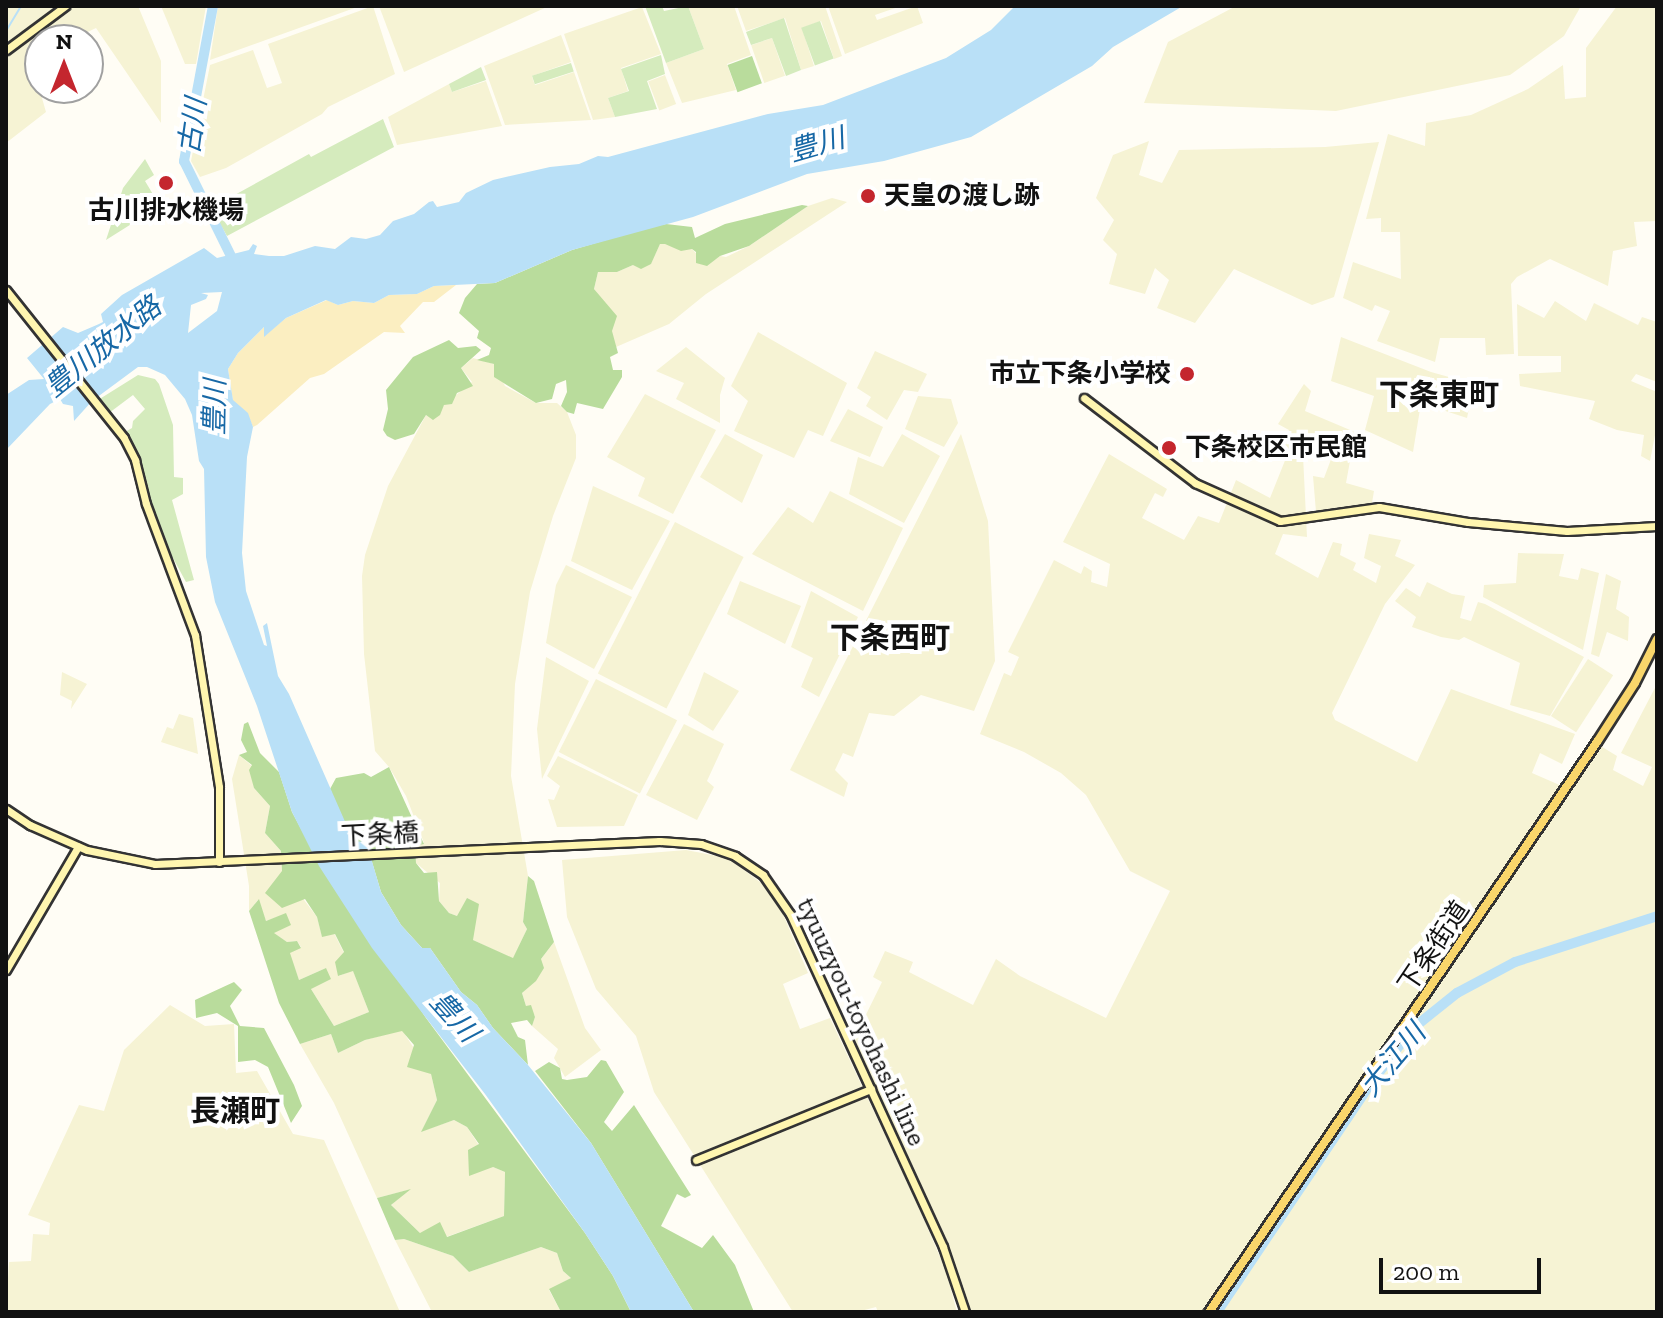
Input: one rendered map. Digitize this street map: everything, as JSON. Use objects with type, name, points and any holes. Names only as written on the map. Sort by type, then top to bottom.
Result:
[{"type":"main road","points":[[6,50],[65,6]]},
{"type":"main road","points":[[6,290],[106,414],[131,450],[146,504],[195,635],[219,787],[216,854],[219,862]]},
{"type":"main road","points":[[1084,398],[1195,483],[1280,521],[1379,507],[1468,522],[1567,531],[1657,526]]},
{"type":"main road","name":"下条街道","points":[[1209,1312],[1597,742],[1635,683],[1657,639]]},
{"type":"main road","name":"下条橋","points":[[6,809],[30,825],[78,847],[139,862],[219,862],[543,847]]},
{"type":"main road","name":"tyuuzyou-toyohashi line","points":[[543,847],[683,841],[718,848],[749,864],[775,890],[790,914],[955,1273],[965,1312]]},
{"type":"main road","points":[[6,970],[78,847]]},
{"type":"main road","points":[[696,1160],[871,1089]]},
{"type":"shaded area","points":[[6,6],[138,6],[161,61],[161,123],[104,40],[104,24],[24,24],[24,104],[44,104],[46,112],[6,143]]},
{"type":"shaded area","points":[[161,6],[206,6],[196,64],[185,64]]},
{"type":"shaded area","points":[[218,6],[360,6],[210,60]]},
{"type":"shaded area","points":[[373,6],[395,74],[328,107],[322,114],[226,168],[200,177],[191,161],[210,65],[253,50],[267,88],[282,83],[268,44]]},
{"type":"shaded area","points":[[379,6],[549,6],[404,72]]},
{"type":"shaded area","points":[[688,6],[734,6],[751,55],[727,64],[736,90],[682,103],[666,63],[704,49]]},
{"type":"shaded area","points":[[737,6],[825,6],[842,56],[834,59],[821,21],[802,28],[814,66],[801,70],[785,18],[746,31]]},
{"type":"shaded area","points":[[828,6],[901,6],[875,15],[877,20],[917,6],[923,23],[845,54]]},
{"type":"shaded area","points":[[1236,6],[1581,6],[1564,36],[1510,75],[1336,111],[1144,103],[1168,42]]},
{"type":"shaded area","points":[[1617,6],[1657,6],[1657,221],[1634,222],[1637,246],[1613,251],[1608,286],[1550,259],[1517,277],[1511,284],[1514,354],[1486,355],[1485,338],[1440,338],[1435,362],[1377,341],[1390,311],[1375,305],[1372,311],[1343,298],[1353,262],[1401,279],[1400,232],[1381,232],[1381,218],[1366,219],[1388,134],[1425,146],[1426,123],[1471,115],[1528,89],[1563,65],[1565,99],[1586,97],[1586,48]]},
{"type":"shaded area","points":[[642,7],[661,54],[621,68],[628,91],[608,98],[615,117],[593,120],[564,34]]},
{"type":"shaded area","points":[[561,35],[571,62],[532,76],[533,80],[535,85],[574,72],[591,120],[505,125],[484,66]]},
{"type":"shaded area","points":[[772,38],[785,76],[764,83],[751,45]]},
{"type":"shaded area","points":[[665,75],[676,104],[659,110],[648,81]]},
{"type":"shaded area","points":[[486,81],[502,126],[397,145],[388,117],[449,84],[452,92]]},
{"type":"shaded area","points":[[1149,141],[1139,175],[1162,183],[1179,150],[1325,147],[1379,142],[1334,297],[1312,305],[1234,269],[1195,323],[1157,308],[1169,280],[1155,268],[1145,294],[1109,284],[1117,254],[1103,240],[1114,220],[1096,198],[1113,155]]},
{"type":"shaded area","points":[[832,198],[847,202],[706,294],[669,324],[616,347],[611,331],[614,320],[594,289],[598,272],[617,272],[633,265],[651,263],[660,244],[692,249],[707,265],[720,256],[726,257],[749,246],[808,206]]},
{"type":"shaded area","points":[[1555,301],[1586,321],[1594,303],[1638,325],[1642,317],[1657,322],[1657,382],[1636,374],[1631,381],[1657,392],[1657,425],[1650,461],[1641,456],[1644,435],[1617,430],[1589,419],[1595,401],[1520,386],[1519,374],[1561,372],[1561,356],[1518,356],[1517,304],[1544,318]]},
{"type":"shaded area","points":[[758,332],[847,383],[823,436],[808,430],[794,458],[734,431],[748,401],[731,386]]},
{"type":"shaded area","points":[[1341,337],[1431,372],[1474,384],[1467,418],[1421,403],[1413,452],[1365,430],[1374,396],[1331,381]]},
{"type":"shaded area","points":[[686,347],[725,378],[720,395],[720,423],[676,399],[684,383],[656,371]]},
{"type":"shaded area","points":[[875,351],[927,374],[918,392],[904,390],[887,420],[866,406],[871,397],[857,388]]},
{"type":"shaded area","points":[[473,358],[494,364],[505,386],[536,403],[557,403],[567,412],[576,435],[576,458],[553,516],[530,592],[515,684],[511,776],[528,876],[523,922],[527,929],[513,959],[473,940],[457,916],[449,913],[439,901],[440,883],[416,863],[415,846],[424,843],[406,796],[389,767],[375,751],[364,654],[362,576],[365,555],[388,486],[426,415],[433,419],[444,405],[472,382],[461,368]]},
{"type":"shaded area","points":[[1304,384],[1311,391],[1305,411],[1362,435],[1350,461],[1346,483],[1374,491],[1372,503],[1316,512],[1313,476],[1324,478],[1336,446],[1302,435],[1307,537],[1283,534],[1275,554],[1318,578],[1333,542],[1342,544],[1340,555],[1356,563],[1353,570],[1376,583],[1381,566],[1364,558],[1369,534],[1401,540],[1395,556],[1415,565],[1385,604],[1332,713],[1335,720],[1417,762],[1451,689],[1575,734],[1562,764],[1540,753],[1532,773],[1571,790],[1599,745],[1617,756],[1613,770],[1643,786],[1652,767],[1621,753],[1657,684],[1657,1312],[968,1312],[953,1259],[856,1046],[855,1037],[882,982],[873,977],[885,951],[913,962],[909,972],[973,1005],[996,959],[1020,976],[1106,1018],[1170,891],[1130,871],[1086,795],[1061,773],[1024,752],[980,734],[1004,673],[1011,676],[1019,657],[1008,652],[1054,560],[1081,574],[1084,566],[1092,571],[1091,582],[1107,587],[1110,564],[1063,542],[1109,454],[1167,489],[1163,497],[1155,493],[1142,518],[1184,540],[1198,516],[1219,523],[1236,480],[1270,498],[1286,458],[1281,455],[1289,430],[1278,424]]},
{"type":"shaded area","points":[[645,394],[716,430],[673,514],[638,496],[645,478],[607,457]]},
{"type":"shaded area","points":[[918,396],[951,399],[958,423],[944,447],[905,429]]},
{"type":"shaded area","points":[[848,409],[883,427],[870,457],[830,441]]},
{"type":"shaded area","points":[[725,434],[763,455],[742,503],[700,477]]},
{"type":"shaded area","points":[[902,434],[940,456],[904,523],[849,494],[858,457],[883,467]]},
{"type":"shaded area","points":[[961,434],[988,521],[995,661],[974,711],[921,695],[894,716],[869,713],[853,757],[843,753],[835,770],[848,783],[844,797],[790,770]]},
{"type":"shaded area","points":[[593,486],[670,521],[632,590],[571,561]]},
{"type":"shaded area","points":[[830,491],[903,528],[863,611],[752,554],[788,507],[813,523]]},
{"type":"shaded area","points":[[675,522],[744,557],[666,708],[598,673]]},
{"type":"shaded area","points":[[1518,553],[1564,554],[1559,576],[1578,580],[1581,568],[1599,573],[1583,650],[1483,597],[1484,585],[1516,583]]},
{"type":"shaded area","points":[[566,565],[632,597],[594,669],[546,643],[556,585]]},
{"type":"shaded area","points":[[1606,574],[1621,581],[1616,609],[1629,617],[1628,641],[1607,632],[1599,657],[1591,654]]},
{"type":"shaded area","points":[[740,581],[801,606],[785,644],[727,614]]},
{"type":"shaded area","points":[[1427,582],[1452,594],[1465,596],[1460,618],[1471,621],[1478,602],[1485,604],[1584,657],[1550,716],[1510,705],[1520,663],[1464,637],[1459,640],[1441,637],[1412,627],[1416,617],[1395,601],[1406,588],[1420,597]]},
{"type":"shaded area","points":[[811,591],[858,617],[819,697],[801,687],[813,658],[791,647]]},
{"type":"shaded area","points":[[546,657],[589,681],[542,779],[537,729]]},
{"type":"shaded area","points":[[1588,659],[1613,675],[1576,732],[1551,716]]},
{"type":"shaded area","points":[[62,672],[87,684],[71,709],[72,701],[60,695]]},
{"type":"shaded area","points":[[704,672],[739,691],[713,731],[688,715]]},
{"type":"shaded area","points":[[596,679],[677,720],[640,793],[559,752]]},
{"type":"shaded area","points":[[179,714],[193,718],[198,754],[161,742],[167,727],[173,729]]},
{"type":"shaded area","points":[[684,724],[724,744],[707,781],[714,787],[697,820],[646,795]]},
{"type":"shaded area","points":[[239,755],[252,766],[254,788],[270,806],[265,833],[281,851],[282,871],[317,917],[322,936],[334,933],[344,953],[339,976],[353,970],[369,1012],[334,1026],[311,989],[326,968],[299,980],[289,953],[301,947],[297,941],[287,942],[273,933],[286,914],[266,921],[258,900],[249,911],[249,886],[232,779]]},
{"type":"shaded area","points":[[558,756],[638,795],[624,826],[557,827],[548,799],[554,800],[560,786],[547,776]]},
{"type":"shaded area","points":[[686,850],[728,858],[764,885],[780,907],[808,973],[783,984],[800,1029],[830,1018],[917,1203],[946,1271],[957,1312],[878,1312],[876,1307],[857,1312],[793,1312],[654,1092],[636,1036],[596,989],[567,917],[562,860]]},
{"type":"shaded area","points":[[554,942],[585,1028],[601,1050],[565,1077],[554,1058],[558,1049],[532,1026],[535,1016],[526,1006],[522,993],[535,981],[541,959]]},
{"type":"shaded area","points":[[170,1005],[205,1026],[234,1024],[236,1073],[257,1071],[293,1134],[324,1140],[400,1312],[6,1312],[9,1262],[31,1261],[33,1234],[49,1235],[50,1223],[28,1215],[79,1105],[104,1111],[124,1050]]},
{"type":"shaded area","points":[[402,1030],[431,1074],[437,1100],[422,1131],[454,1120],[467,1127],[493,1167],[505,1172],[504,1216],[446,1237],[420,1233],[391,1205],[408,1190],[377,1198],[334,1103],[300,1044],[331,1034],[338,1053],[365,1040]]},
{"type":"shaded area","points":[[404,1239],[453,1256],[469,1272],[541,1247],[557,1253],[563,1271],[571,1278],[549,1290],[561,1312],[432,1312],[395,1240]]},
{"type":"green space","points":[[645,6],[662,6],[664,11],[688,6],[704,49],[666,63]]},
{"type":"green space","points":[[784,18],[801,70],[786,76],[772,38],[751,45],[746,32]]},
{"type":"green space","points":[[820,21],[834,59],[815,65],[801,28]]},
{"type":"green space","points":[[661,55],[665,74],[647,81],[657,109],[615,117],[608,98],[629,91],[621,69]]},
{"type":"green space","points":[[752,56],[762,83],[737,92],[728,65]]},
{"type":"green space","points":[[571,63],[574,72],[535,84],[532,76]]},
{"type":"green space","points":[[481,67],[486,80],[452,92],[449,84]]},
{"type":"green space","points":[[383,119],[394,147],[227,236],[211,208],[309,154],[311,157]]},
{"type":"green space","points":[[145,159],[154,175],[145,181],[160,206],[106,240],[123,188]]},
{"type":"green space","points":[[808,206],[749,246],[720,256],[707,266],[696,263],[696,252],[692,249],[681,251],[660,244],[651,264],[641,269],[633,265],[617,272],[598,272],[594,289],[617,316],[612,331],[618,353],[610,357],[613,370],[622,370],[622,377],[603,409],[577,403],[574,414],[567,412],[561,406],[567,392],[566,380],[556,384],[552,399],[536,403],[494,377],[494,364],[477,360],[489,355],[491,348],[477,338],[479,331],[459,313],[465,298],[477,284],[495,283],[572,250],[650,227],[666,224],[692,227],[695,238],[725,224]]},
{"type":"green space","points":[[449,340],[458,348],[476,346],[481,350],[461,368],[473,386],[457,393],[452,404],[444,405],[440,415],[433,420],[426,415],[414,434],[395,440],[387,436],[383,430],[388,409],[386,390],[413,357]]},
{"type":"green space","points":[[138,375],[155,379],[159,384],[173,425],[174,477],[183,478],[183,494],[172,500],[194,580],[186,582],[155,525],[135,452],[125,432],[132,428],[133,421],[145,409],[133,395],[109,413],[98,400]]},
{"type":"green space","points":[[248,722],[260,753],[279,772],[292,812],[306,838],[426,1018],[585,1233],[613,1276],[631,1312],[561,1312],[549,1289],[571,1278],[563,1271],[557,1253],[541,1247],[469,1272],[453,1256],[404,1239],[395,1240],[377,1198],[411,1189],[391,1205],[420,1233],[440,1222],[447,1237],[504,1216],[505,1172],[493,1167],[469,1176],[468,1150],[479,1144],[467,1127],[454,1120],[421,1132],[437,1100],[431,1074],[407,1067],[414,1045],[402,1031],[365,1040],[338,1053],[331,1034],[300,1044],[279,1003],[249,911],[259,899],[266,921],[286,913],[291,925],[274,933],[287,942],[297,941],[301,948],[290,953],[299,980],[326,968],[331,979],[311,989],[334,1026],[369,1012],[353,971],[338,976],[335,962],[344,952],[335,934],[322,937],[317,917],[305,899],[282,908],[265,893],[282,871],[281,851],[265,833],[270,806],[254,788],[249,770],[252,765],[239,755],[247,752],[241,740],[244,724]]},
{"type":"green space","points":[[389,767],[424,844],[415,846],[416,863],[424,873],[437,872],[439,901],[449,913],[457,916],[467,898],[479,904],[473,940],[513,958],[527,929],[523,922],[528,876],[534,881],[554,942],[541,959],[544,968],[536,981],[522,993],[526,1006],[531,1005],[535,1017],[532,1026],[527,1020],[511,1023],[518,1037],[525,1040],[528,1065],[493,1028],[477,1005],[461,992],[430,948],[422,948],[401,925],[381,892],[366,842],[354,842],[347,828],[330,789],[336,778],[364,773],[371,777]]},
{"type":"green space","points":[[234,982],[242,990],[230,1006],[240,1026],[264,1028],[294,1085],[302,1106],[291,1123],[268,1067],[255,1060],[238,1062],[238,1026],[217,1013],[196,1018],[195,1000]]},
{"type":"green space","points":[[601,1060],[606,1061],[624,1092],[604,1122],[612,1131],[634,1105],[691,1195],[685,1198],[677,1194],[661,1226],[702,1248],[713,1235],[735,1265],[754,1312],[694,1312],[591,1143],[535,1071],[549,1062],[560,1068],[562,1079],[587,1077]]},
{"type":"sand","points":[[456,285],[434,302],[423,302],[400,326],[405,333],[384,332],[324,374],[310,378],[257,425],[253,427],[247,413],[233,401],[228,369],[238,353],[265,326],[264,336],[286,318],[327,300],[338,305],[353,301],[374,303],[389,295],[417,294],[434,286]]},
{"type":"water","points":[[1015,6],[1183,6],[1113,47],[1092,66],[971,137],[884,161],[807,174],[693,217],[572,250],[495,283],[434,286],[417,294],[389,295],[374,303],[353,301],[338,305],[326,300],[286,318],[264,337],[264,327],[238,353],[228,369],[233,400],[248,413],[253,427],[247,457],[242,553],[246,591],[264,645],[267,646],[263,626],[267,623],[278,676],[289,694],[354,842],[366,841],[381,892],[401,925],[422,948],[430,948],[461,992],[477,1005],[591,1143],[694,1312],[631,1312],[613,1276],[585,1233],[485,1094],[372,948],[319,866],[292,812],[257,706],[215,602],[206,557],[204,469],[199,461],[192,415],[185,399],[165,375],[147,367],[138,367],[92,401],[74,421],[73,406],[63,404],[60,399],[50,404],[6,450],[6,395],[29,380],[44,379],[27,358],[63,327],[78,333],[103,322],[101,314],[122,295],[204,248],[217,258],[249,250],[253,244],[257,246],[254,254],[269,256],[284,256],[315,246],[335,249],[351,237],[366,239],[380,235],[393,221],[414,214],[429,202],[433,201],[437,207],[459,202],[466,193],[493,180],[579,164],[598,156],[608,157],[768,114],[823,105],[946,58],[991,30]],"holes":[[[222,292],[217,311],[188,333],[191,305],[206,299],[208,295],[201,293]]]},
{"type":"waterway","points":[[6,31],[21,6]]},
{"type":"waterway","name":"古川","points":[[213,6],[184,161],[236,266]]},
{"type":"waterway","name":"大江川","points":[[1217,1312],[1371,1083],[1412,1029],[1457,993],[1515,962],[1657,916]]},
{"type":"place","name":"古川排水機場","points":[[166,183]]},
{"type":"place","name":"天皇の渡し跡","points":[[868,196]]},
{"type":"place","name":"市立下条小学校","points":[[1187,374]]},
{"type":"place","name":"下条校区市民館","points":[[1169,448]]},
{"type":"district","name":"下条東町","points":[[1439,395]]},
{"type":"district","name":"下条西町","points":[[890,638]]},
{"type":"district","name":"長瀬町","points":[[235,1111]]},
{"type":"water label","name":"豊川","points":[[817,145]]},
{"type":"water label","name":"豊川放水路","points":[[103,347]]},
{"type":"water label","name":"豊川","points":[[215,407]]},
{"type":"water label","name":"豊川","points":[[454,1017]]}]
